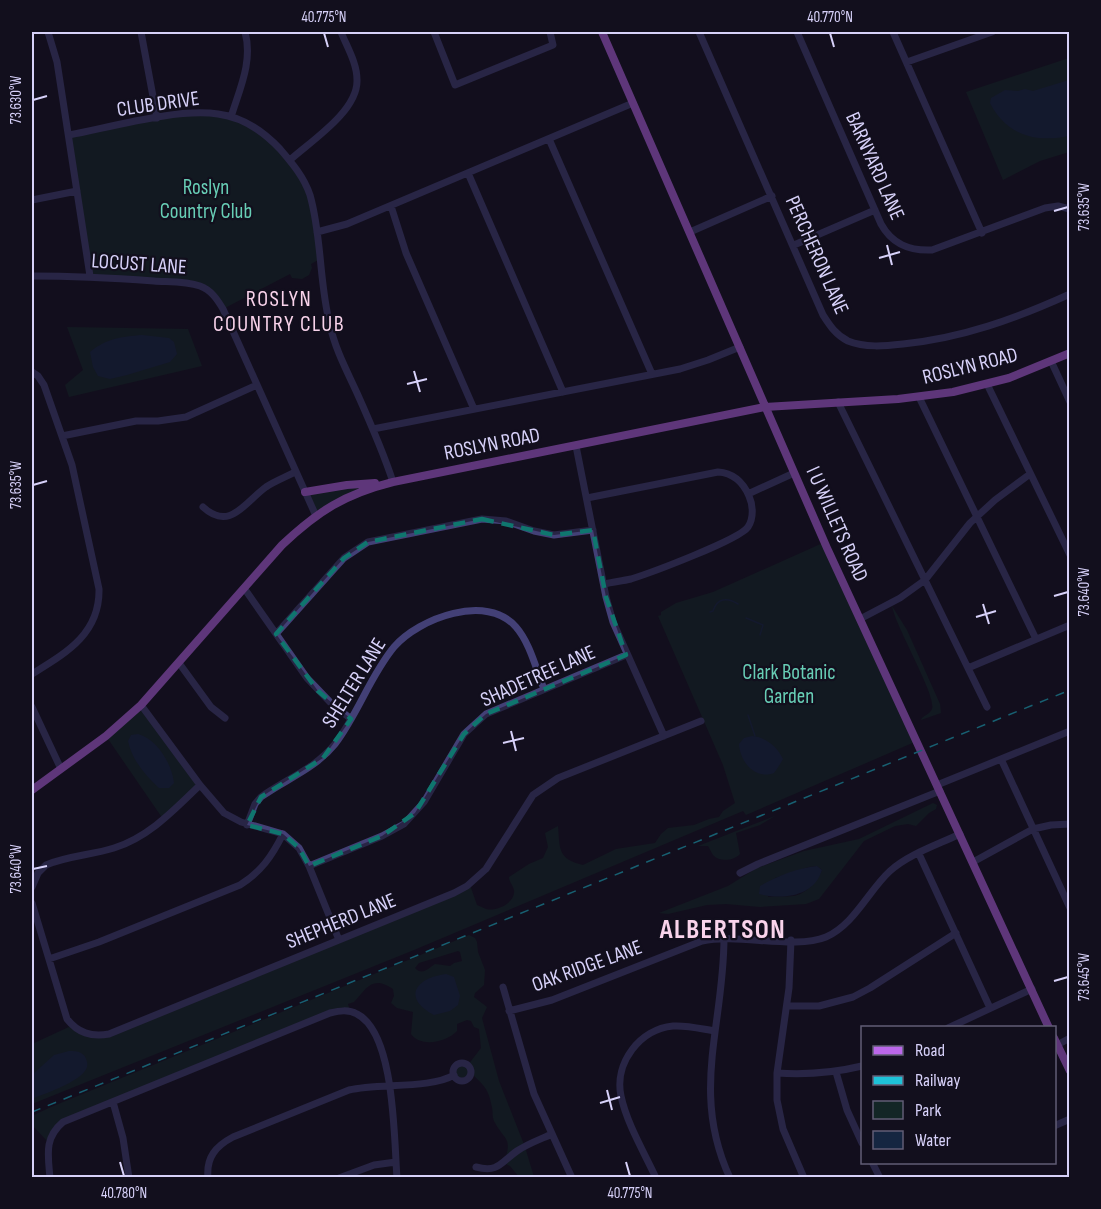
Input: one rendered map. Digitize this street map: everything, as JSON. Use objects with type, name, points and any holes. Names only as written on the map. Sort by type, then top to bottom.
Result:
[{"type":"main road","name":"I U WILLETS ROAD","points":[[602,32],[794,473],[1048,1026]]},
{"type":"main road","name":"ROSLYN ROAD","points":[[32,790],[106,736],[141,705],[282,545],[316,516],[352,494],[393,482],[765,407],[919,397],[987,384],[1070,353]]},
{"type":"main road","points":[[305,492],[347,485],[393,482]]},
{"type":"main road","points":[[1057,1046],[1070,1071]]},
{"type":"street","points":[[48,32],[55,52],[90,276]]},
{"type":"street","points":[[141,32],[157,118]]},
{"type":"street","points":[[231,117],[248,62],[248,42],[245,32]]},
{"type":"street","points":[[290,160],[344,112],[352,101],[357,80],[355,66],[341,32]]},
{"type":"street","points":[[434,32],[455,85],[553,45],[550,32]]},
{"type":"street","name":"PERCHERON LANE","points":[[699,32],[831,328],[847,340],[864,345],[920,342],[977,331],[1027,314],[1070,294]]},
{"type":"street","name":"BARNYARD LANE","points":[[797,32],[881,224],[898,244],[914,250],[932,250],[1046,208],[1058,206],[1070,208]]},
{"type":"street","points":[[893,32],[982,233]]},
{"type":"street","points":[[907,62],[992,32]]},
{"type":"street","points":[[316,232],[347,224],[633,103]]},
{"type":"street","name":"CLUB DRIVE","points":[[69,135],[157,118],[201,113],[231,117],[251,125],[269,138],[290,160],[300,173],[310,195],[332,336],[373,429],[393,482]]},
{"type":"street","points":[[549,139],[652,374]]},
{"type":"street","points":[[468,173],[563,392]]},
{"type":"street","points":[[32,200],[77,190]]},
{"type":"street","points":[[690,232],[772,196]]},
{"type":"street","points":[[391,206],[406,253],[474,409]]},
{"type":"street","points":[[794,245],[875,210]]},
{"type":"street","name":"LOCUST LANE","points":[[32,276],[90,276],[181,283],[198,285],[207,290],[223,309],[316,516]]},
{"type":"street","points":[[373,429],[696,365],[740,347]]},
{"type":"street","points":[[1051,361],[1069,400]]},
{"type":"street","points":[[32,372],[44,385],[78,486],[99,589],[96,617],[86,634],[64,653],[32,674]]},
{"type":"street","points":[[987,384],[1070,555]]},
{"type":"street","points":[[62,436],[136,421],[186,417],[256,385]]},
{"type":"street","points":[[919,397],[1036,639]]},
{"type":"street","points":[[838,402],[987,707]]},
{"type":"street","points":[[576,446],[613,622],[664,736]]},
{"type":"street","points":[[202,507],[218,516],[234,514],[267,486],[295,472]]},
{"type":"street","points":[[587,498],[718,472],[737,478],[748,494],[752,506],[748,526],[741,534],[648,573],[604,584]]},
{"type":"street","points":[[748,494],[794,473]]},
{"type":"street","points":[[861,619],[900,598],[925,580],[952,544],[977,517],[995,500],[1030,474]]},
{"type":"street","points":[[276,634],[344,558],[368,542],[482,519],[506,521],[554,535],[593,530]]},
{"type":"street","points":[[244,588],[318,692],[351,719]]},
{"type":"street","name":"SHELTER LANE","points":[[247,825],[255,804],[261,797],[310,768],[335,744],[389,655],[407,635],[436,619],[475,610],[497,613],[510,621],[524,639],[544,689]]},
{"type":"street","points":[[968,668],[1070,625]]},
{"type":"street","name":"SHADETREE LANE","points":[[309,866],[382,836],[404,824],[424,802],[456,746],[470,727],[486,714],[626,655]]},
{"type":"street","points":[[179,663],[211,707],[225,718]]},
{"type":"street","points":[[141,705],[200,785],[224,813],[247,825],[283,834],[299,848],[309,866],[339,940]]},
{"type":"street","points":[[32,707],[61,769]]},
{"type":"street","name":"SHEPHERD LANE","points":[[32,903],[67,1019],[82,1033],[99,1036],[109,1034],[454,893],[467,886],[486,869],[526,804],[541,789],[558,778],[701,721]]},
{"type":"street","points":[[741,873],[1000,759],[1070,731]]},
{"type":"street","points":[[1000,759],[1070,908]]},
{"type":"street","points":[[32,887],[38,873],[46,865],[114,848],[138,838],[163,819],[200,785]]},
{"type":"street","points":[[973,862],[1033,829],[1070,824]]},
{"type":"street","points":[[48,959],[99,942],[240,885],[263,867],[283,834]]},
{"type":"street","name":"OAK RIDGE LANE","points":[[509,1011],[552,1000],[696,942],[724,938],[817,939],[834,932],[850,918],[891,870],[960,834]]},
{"type":"street","points":[[919,854],[990,1008]]},
{"type":"street","points":[[787,1006],[819,1006],[853,997],[956,933]]},
{"type":"street","points":[[724,938],[722,985],[710,1063],[709,1096],[717,1145],[730,1178]]},
{"type":"street","points":[[791,940],[787,1006],[777,1073],[777,1100],[788,1144],[804,1178]]},
{"type":"street","points":[[503,987],[534,1094],[572,1178]]},
{"type":"street","points":[[952,1026],[1032,989]]},
{"type":"street","points":[[50,1178],[47,1150],[54,1132],[70,1118],[330,1013],[341,1011],[356,1013],[367,1020],[384,1057],[390,1085],[397,1178]]},
{"type":"street","points":[[656,1178],[621,1097],[623,1067],[636,1045],[662,1029],[677,1026],[715,1032]]},
{"type":"street","points":[[1057,1046],[1070,1038]]},
{"type":"street","points":[[777,1073],[816,1074],[861,1066]]},
{"type":"street","points":[[836,1072],[847,1110],[861,1141]]},
{"type":"street","points":[[208,1178],[208,1165],[212,1154],[221,1143],[233,1137],[350,1090],[366,1086],[434,1082],[454,1075]]},
{"type":"street","points":[[113,1102],[121,1126],[129,1178]]},
{"type":"street","points":[[1056,1125],[1070,1119]]},
{"type":"street","points":[[476,1167],[494,1168],[506,1162],[520,1149],[552,1134]]},
{"type":"street","points":[[339,1178],[374,1165],[396,1162]]},
{"type":"street","points":[[873,1164],[880,1178]]},
{"type":"highlighted area","points":[[482,519],[554,535],[593,530],[606,597],[626,655],[486,714],[464,734],[415,813],[382,836],[309,866],[299,848],[283,834],[247,825],[261,797],[323,758],[351,719],[318,691],[276,634],[344,558],[368,542]]},
{"type":"green space","points":[[1069,58],[1069,152],[1040,161],[1003,180],[966,92]]},
{"type":"green space","name":"Roslyn Country Club","points":[[218,113],[251,125],[290,160],[310,195],[320,259],[311,264],[309,275],[302,279],[292,278],[290,274],[223,309],[216,298],[198,285],[90,276],[70,134],[173,115]]},
{"type":"green space","points":[[67,327],[188,329],[202,366],[69,397],[65,385],[83,370]]},
{"type":"green space","points":[[393,482],[316,516],[305,492]]},
{"type":"green space","name":"Clark Botanic Garden","points":[[825,542],[917,741],[746,815],[743,811],[414,950],[32,1104],[32,1044],[71,1026],[99,1037],[470,885],[477,905],[490,910],[500,908],[509,903],[514,895],[509,877],[543,858],[548,847],[545,833],[558,826],[560,846],[564,856],[583,865],[616,849],[655,843],[668,828],[694,825],[719,817],[723,811],[735,803],[723,765],[658,616],[676,603],[713,592]]},
{"type":"green space","points":[[892,606],[907,630],[940,704],[941,713],[921,720],[931,711],[932,702]]},
{"type":"green space","points":[[141,705],[200,785],[163,819],[106,736]]},
{"type":"green space","points":[[933,803],[937,805],[936,809],[916,826],[908,824],[895,826],[864,841],[819,899],[806,904],[760,907],[707,905],[668,914],[659,913],[728,886],[757,868],[804,851],[859,839]],"holes":[[[817,866],[822,870],[814,883],[802,893],[793,896],[768,897],[775,878],[809,867]]]},
{"type":"green space","points":[[775,816],[760,825],[736,833],[740,854],[735,858],[719,859],[713,855],[708,846],[698,846]]},
{"type":"green space","points":[[469,935],[477,942],[485,970],[484,985],[474,997],[487,1007],[482,1018],[499,1081],[525,1147],[534,1177],[519,1177],[510,1166],[504,1163],[508,1143],[494,1121],[489,1095],[485,1087],[471,1073],[465,1080],[456,1077],[454,1071],[457,1065],[460,1063],[468,1065],[481,1048],[479,1029],[467,1020],[457,1024],[457,1031],[447,1038],[434,1042],[421,1041],[411,1034],[413,1012],[397,1008],[391,1003],[394,996],[393,989],[380,983],[370,985],[354,1002],[348,1004],[350,1011],[341,1011],[70,1118],[48,1142],[32,1125],[32,1116]],"holes":[[[460,952],[462,961],[450,966],[435,964],[423,971],[415,968],[419,963]]]},
{"type":"water","points":[[1069,80],[1069,136],[1045,138],[1023,134],[1004,123],[990,103],[991,98],[1005,90],[1033,91]]},
{"type":"water","points":[[142,335],[169,338],[174,342],[177,354],[170,362],[127,375],[110,379],[98,376],[93,367],[90,352],[108,341]]},
{"type":"water","points":[[138,734],[151,741],[167,760],[174,783],[169,788],[159,788],[136,761],[128,741],[131,735]]},
{"type":"water","points":[[752,736],[766,740],[774,746],[783,759],[774,773],[767,775],[755,772],[742,757],[739,744],[744,738]]},
{"type":"water","points":[[817,866],[822,870],[818,879],[805,891],[777,897],[759,894],[760,886],[773,879]]},
{"type":"water","points":[[446,974],[454,977],[460,996],[458,1005],[450,1011],[434,1015],[418,1002],[416,990],[427,980]]},
{"type":"water","points":[[69,1051],[83,1054],[87,1068],[75,1080],[32,1099],[32,1075],[54,1055]]},
{"type":"waterway","points":[[710,612],[717,603],[723,600],[730,600],[738,604]]},
{"type":"waterway","points":[[746,618],[763,625],[760,635]]},
{"type":"waterway","points":[[748,715],[755,736]]},
{"type":"railway","points":[[32,1112],[1070,690]]},
{"type":"district","name":"ROSLYN COUNTRY CLUB","points":[[279,312]]},
{"type":"district","name":"ALBERTSON","points":[[723,930]]}]
